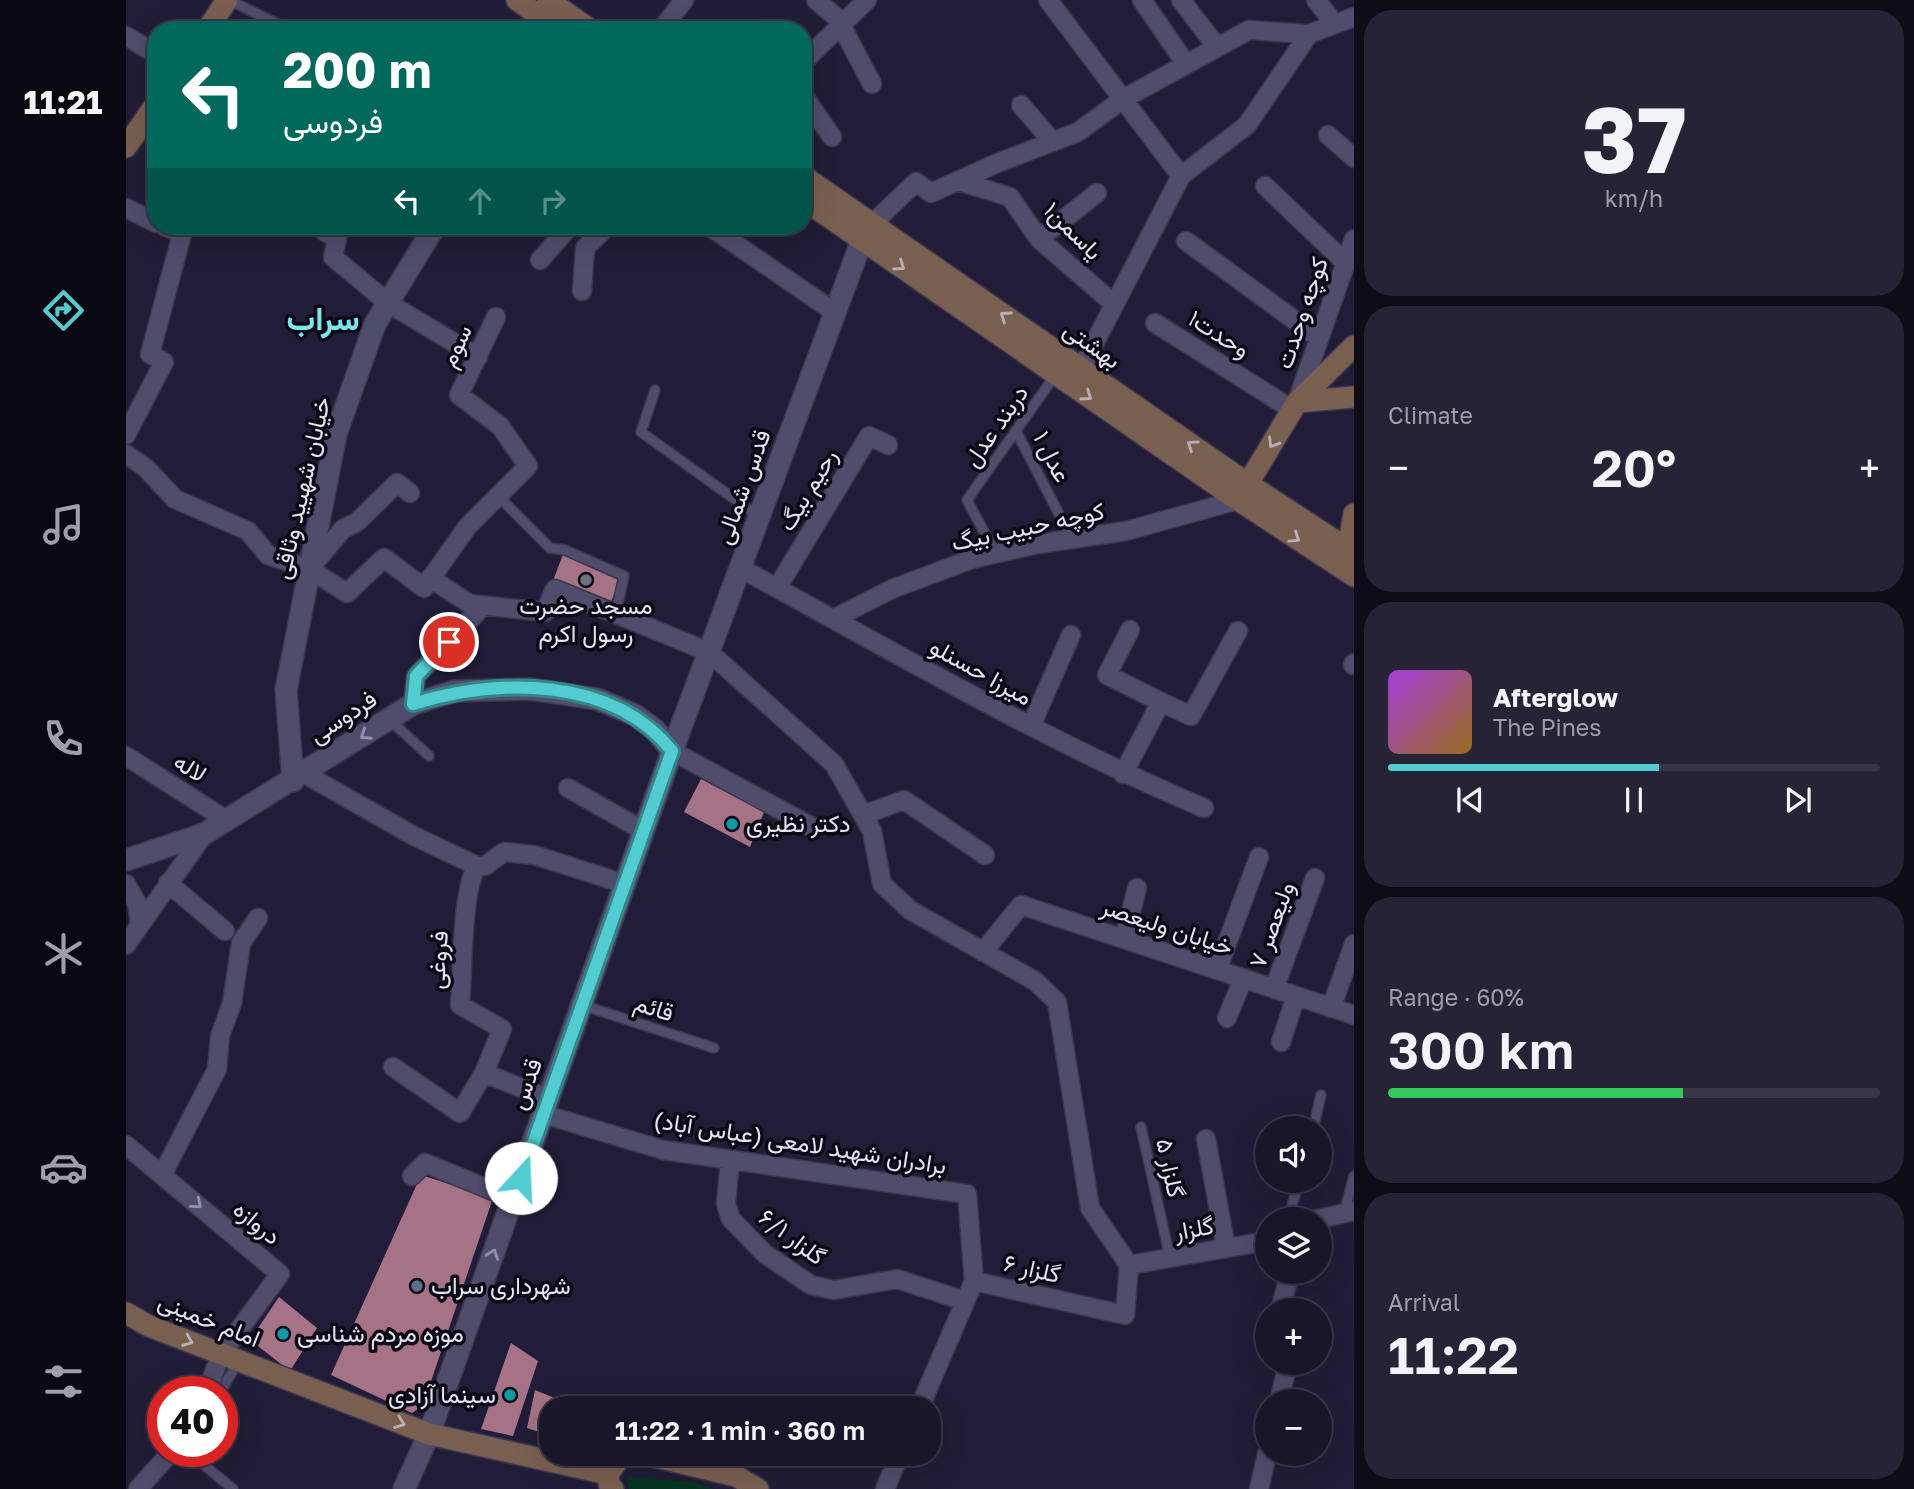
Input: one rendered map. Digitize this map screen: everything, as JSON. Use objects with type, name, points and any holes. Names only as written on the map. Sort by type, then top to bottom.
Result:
[{"type":"main road","points":[[213,21],[228,0]]},
{"type":"main road","points":[[517,0],[546,21]]},
{"type":"main road","points":[[548,0],[578,21]]},
{"type":"main road","points":[[126,147],[147,117]]},
{"type":"main road","name":"بهشتی","points":[[812,184],[867,232],[1056,374],[1348,561]]},
{"type":"main road","name":"بهشتی","points":[[812,204],[867,232],[1080,369],[1243,492]]},
{"type":"main road","points":[[1243,492],[1295,406],[1354,346]]},
{"type":"main road","points":[[1295,406],[1354,397]]},
{"type":"main road","points":[[1348,561],[1354,514]]},
{"type":"main road","name":"امام خمینی","points":[[126,1313],[149,1326],[429,1434],[611,1482]]},
{"type":"main road","points":[[694,1466],[777,1489]]},
{"type":"main road","points":[[736,1476],[758,1489]]},
{"type":"street","points":[[668,21],[684,0]]},
{"type":"street","points":[[816,0],[842,24],[872,84]]},
{"type":"street","points":[[812,53],[867,0]]},
{"type":"street","points":[[1048,0],[1181,176]]},
{"type":"street","points":[[1142,0],[1186,64]]},
{"type":"street","points":[[1181,0],[1217,47]]},
{"type":"street","points":[[1316,0],[1335,24]]},
{"type":"street","points":[[867,232],[916,182],[931,193],[1079,132],[1123,99],[1249,30],[1308,34],[1354,17]]},
{"type":"street","points":[[1080,369],[1181,176],[1247,125],[1308,34]]},
{"type":"street","points":[[126,36],[147,49]]},
{"type":"street","points":[[1021,104],[1053,142]]},
{"type":"street","points":[[812,108],[832,137]]},
{"type":"street","points":[[1328,135],[1354,158]]},
{"type":"street","name":"یاسمن۱","points":[[958,181],[1010,197],[1039,239],[1114,304]]},
{"type":"street","points":[[1265,186],[1346,263]]},
{"type":"street","points":[[1039,239],[1097,193]]},
{"type":"street","points":[[126,208],[147,218]]},
{"type":"street","name":"قدس شمالی","points":[[672,751],[867,232]]},
{"type":"street","points":[[126,435],[164,362],[150,354],[182,235]]},
{"type":"street","points":[[330,235],[337,239],[332,257],[388,303],[478,357]]},
{"type":"street","name":"خیابان شهیید وثاقی","points":[[298,778],[286,690],[336,435],[375,324],[430,235]]},
{"type":"street","points":[[540,260],[562,235]]},
{"type":"street","points":[[582,291],[585,248],[599,235]]},
{"type":"street","points":[[722,235],[836,313]]},
{"type":"street","name":"کوچه وحدت","points":[[1295,406],[1354,239]]},
{"type":"street","points":[[1186,242],[1319,338]]},
{"type":"street","name":"سوم","points":[[496,317],[459,395],[500,426],[528,466],[498,496]]},
{"type":"street","name":"وحدت۱","points":[[1155,323],[1295,406]]},
{"type":"street","name":"رحیم بیگ","points":[[778,588],[869,436],[888,445]]},
{"type":"street","points":[[126,454],[146,468],[175,499],[248,531],[268,555],[309,569],[347,593],[384,558],[424,588],[468,526],[498,496]]},
{"type":"street","points":[[309,569],[343,529],[357,522],[397,483],[410,493]]},
{"type":"street","name":"کوچه حبیب بیگ","points":[[833,619],[892,589],[972,559],[1126,531],[1243,492]]},
{"type":"street","name":"میرزا حسنلو","points":[[740,568],[1123,774],[1204,808]]},
{"type":"street","points":[[430,578],[470,604],[482,607],[545,612],[555,589],[709,652],[834,764],[872,831],[882,884],[910,910],[1035,981],[1057,1002],[1090,1208],[1129,1265]]},
{"type":"street","points":[[413,704],[416,676],[482,607]]},
{"type":"street","points":[[1130,629],[1107,675],[1191,716],[1238,631]]},
{"type":"street","points":[[1031,726],[1071,635]]},
{"type":"street","name":"فردوسی","points":[[126,860],[204,834],[413,704],[455,691],[500,688],[567,692],[597,699],[635,715],[655,730],[672,751]]},
{"type":"street","points":[[1123,774],[1161,702]]},
{"type":"street","points":[[672,751],[814,828]]},
{"type":"street","name":"قدس","points":[[404,1489],[429,1434],[672,751]]},
{"type":"street","name":"لاله","points":[[126,757],[228,821]]},
{"type":"street","points":[[298,778],[477,866],[485,866],[504,852],[534,855],[625,884]]},
{"type":"street","points":[[568,788],[644,831]]},
{"type":"street","points":[[863,815],[904,800],[985,855]]},
{"type":"street","points":[[126,945],[204,834]]},
{"type":"street","points":[[1217,970],[1259,857]]},
{"type":"street","name":"فروغی","points":[[393,1067],[460,1113],[484,1073],[502,1029],[460,1005],[465,910],[470,878],[477,866]]},
{"type":"street","name":"ولیعصر ۷","points":[[1275,989],[1315,877]]},
{"type":"street","points":[[168,883],[225,931]]},
{"type":"street","points":[[126,884],[137,903],[140,923]]},
{"type":"street","points":[[1124,939],[1137,888]]},
{"type":"street","name":"خیابان ولیعصر","points":[[983,952],[1021,905],[1354,1015]]},
{"type":"street","points":[[162,1175],[217,1069],[220,1036],[232,1003],[241,943],[258,918]]},
{"type":"street","points":[[1331,1008],[1354,944]]},
{"type":"street","points":[[1227,1018],[1243,979]]},
{"type":"street","points":[[1281,1042],[1296,996]]},
{"type":"street","points":[[484,1073],[546,1106]]},
{"type":"street","name":"برادران شهید لامعی (عباس آباد)","points":[[546,1106],[663,1150],[967,1194],[974,1280]]},
{"type":"street","points":[[1206,1139],[1226,1248]]},
{"type":"street","name":"دروازه","points":[[126,1145],[280,1274],[230,1357]]},
{"type":"street","name":"گلزار ۶/۱","points":[[730,1160],[726,1204],[731,1219],[765,1254],[811,1285],[834,1290],[897,1279],[965,1301]]},
{"type":"street","points":[[412,1175],[425,1163],[513,1199]]},
{"type":"street","name":"گلزار","points":[[1129,1265],[1255,1243]]},
{"type":"street","name":"گلزار ۶","points":[[925,1396],[974,1280],[1125,1315],[1129,1265]]},
{"type":"street","points":[[217,1376],[230,1357]]},
{"type":"street","points":[[885,1489],[895,1466]]},
{"type":"street","points":[[1259,1489],[1264,1466]]},
{"type":"street","points":[[138,1489],[158,1467]]},
{"type":"lane","points":[[228,0],[271,21]]},
{"type":"lane","name":"دربند عدل","points":[[996,554],[967,500],[1056,374]]},
{"type":"lane","points":[[655,390],[641,432],[759,517]]},
{"type":"lane","name":"عدل ۱","points":[[1016,430],[1072,539]]},
{"type":"lane","points":[[498,496],[550,548],[565,550],[624,576],[616,612]]},
{"type":"lane","points":[[389,719],[429,755]]},
{"type":"lane","name":"قائم","points":[[582,1005],[714,1048]]},
{"type":"lane","points":[[1315,1116],[1321,1095]]},
{"type":"lane","name":"گلزار ۵","points":[[1141,1127],[1170,1258]]},
{"type":"lane","points":[[1349,1212],[1354,1176]]},
{"type":"lane","points":[[225,1376],[230,1357]]},
{"type":"lane","points":[[206,1467],[233,1489]]},
{"type":"green space","points":[[627,1477],[693,1482],[714,1489],[629,1489]]},
{"type":"building","name":"مسجد حضرت رسول اکرم","points":[[564,552],[621,577],[609,607],[552,583]]},
{"type":"building","name":"دکتر نظیری","points":[[701,779],[764,812],[750,847],[684,812]]},
{"type":"building","name":"شهرداری سراب","points":[[421,1175],[493,1198],[423,1405],[412,1413],[331,1375]]},
{"type":"building","name":"موزه مردم شناسی","points":[[279,1297],[317,1328],[290,1371],[250,1340]]},
{"type":"building","name":"سینما آزادی","points":[[511,1343],[538,1361],[513,1436],[481,1429]]},
{"type":"building","points":[[535,1390],[550,1396],[539,1396],[539,1432],[527,1428]]},
{"type":"place","name":"مسجد حضرت رسول اکرم","points":[[586,580]]},
{"type":"place","name":"دکتر نظیری","points":[[732,824]]},
{"type":"place","name":"شهرداری سراب","points":[[417,1286]]},
{"type":"place","name":"موزه مردم شناسی","points":[[283,1334]]},
{"type":"place","name":"سینما آزادی","points":[[510,1395]]},
{"type":"district","name":"سراب","points":[[323,319]]},
{"type":"route","points":[[449,642],[416,676],[413,704],[455,691],[500,688],[567,692],[597,699],[635,715],[655,730],[672,751],[521,1178]]}]
